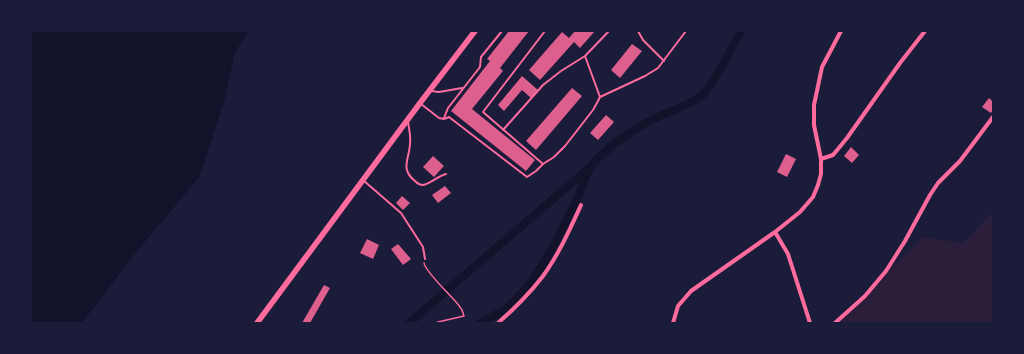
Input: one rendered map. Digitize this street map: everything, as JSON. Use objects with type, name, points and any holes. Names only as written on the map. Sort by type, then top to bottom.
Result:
[{"type":"street","points":[[257,323],[475,31]]},
{"type":"street","points":[[673,323],[678,306],[691,291],[775,232],[800,212],[813,198],[821,174],[814,125],[814,105],[822,67],[841,31]]},
{"type":"street","points":[[820,159],[833,155],[847,138],[900,63],[925,31]]},
{"type":"street","points":[[835,323],[864,296],[886,271],[905,241],[930,194],[938,183],[960,161],[993,117]]},
{"type":"street","points":[[498,323],[525,297],[543,276],[563,244],[581,205]]},
{"type":"street","points":[[775,232],[788,254],[810,323]]},
{"type":"lane","points":[[444,119],[448,108],[480,67],[481,57],[502,31]]},
{"type":"lane","points":[[543,164],[483,112],[545,31]]},
{"type":"lane","points":[[503,130],[543,85],[561,71],[585,56],[609,31]]},
{"type":"lane","points":[[638,31],[643,40],[664,61]]},
{"type":"lane","points":[[420,103],[439,118],[444,119],[449,117],[527,177],[554,157],[565,146],[593,110],[600,97],[651,73],[658,68],[686,31]]},
{"type":"lane","points":[[585,56],[600,97]]},
{"type":"lane","points":[[430,91],[439,92],[463,88]]},
{"type":"lane","points":[[407,121],[411,135],[411,143],[406,162],[406,172],[416,183],[422,185],[446,174]]},
{"type":"lane","points":[[364,180],[401,213],[423,247],[424,259]]},
{"type":"path","points":[[424,259],[424,265],[460,307],[464,316],[436,323]]},
{"type":"shaded area","points":[[31,31],[248,31],[235,52],[225,98],[200,176],[128,262],[85,319],[80,323],[31,323]]},
{"type":"shaded area","points":[[993,211],[993,323],[834,323],[923,237],[963,243]]},
{"type":"building","points":[[509,31],[529,31],[500,68],[503,71],[472,109],[535,160],[526,171],[451,111],[490,61],[487,59]]},
{"type":"building","points":[[575,31],[595,31],[580,48],[574,42],[540,80],[529,70],[562,32],[569,38]]},
{"type":"building","points":[[632,44],[642,51],[620,78],[611,70]]},
{"type":"building","points":[[522,76],[538,90],[531,98],[522,90],[504,111],[498,105]]},
{"type":"building","points":[[572,88],[582,96],[536,150],[526,141]]},
{"type":"building","points":[[989,98],[993,102],[993,110],[991,113],[982,107]]},
{"type":"building","points":[[606,115],[614,122],[598,140],[590,133]]},
{"type":"building","points":[[851,147],[859,155],[852,163],[844,156]]},
{"type":"building","points":[[786,154],[796,159],[787,177],[777,172]]},
{"type":"building","points":[[433,156],[444,166],[434,177],[423,167]]},
{"type":"building","points":[[445,186],[451,193],[438,203],[432,195]]},
{"type":"building","points":[[402,196],[410,203],[403,210],[396,203]]},
{"type":"building","points":[[367,239],[379,245],[373,259],[360,253]]},
{"type":"building","points":[[398,244],[411,259],[403,265],[391,249]]},
{"type":"building","points":[[324,285],[330,288],[310,323],[302,323]]},
{"type":"waterway","points":[[480,323],[508,307],[532,280],[557,239],[578,197],[587,172],[591,166],[607,150],[634,130],[664,114],[691,103],[700,97],[713,81],[741,31]]},
{"type":"waterway","points":[[409,323],[589,168]]}]
